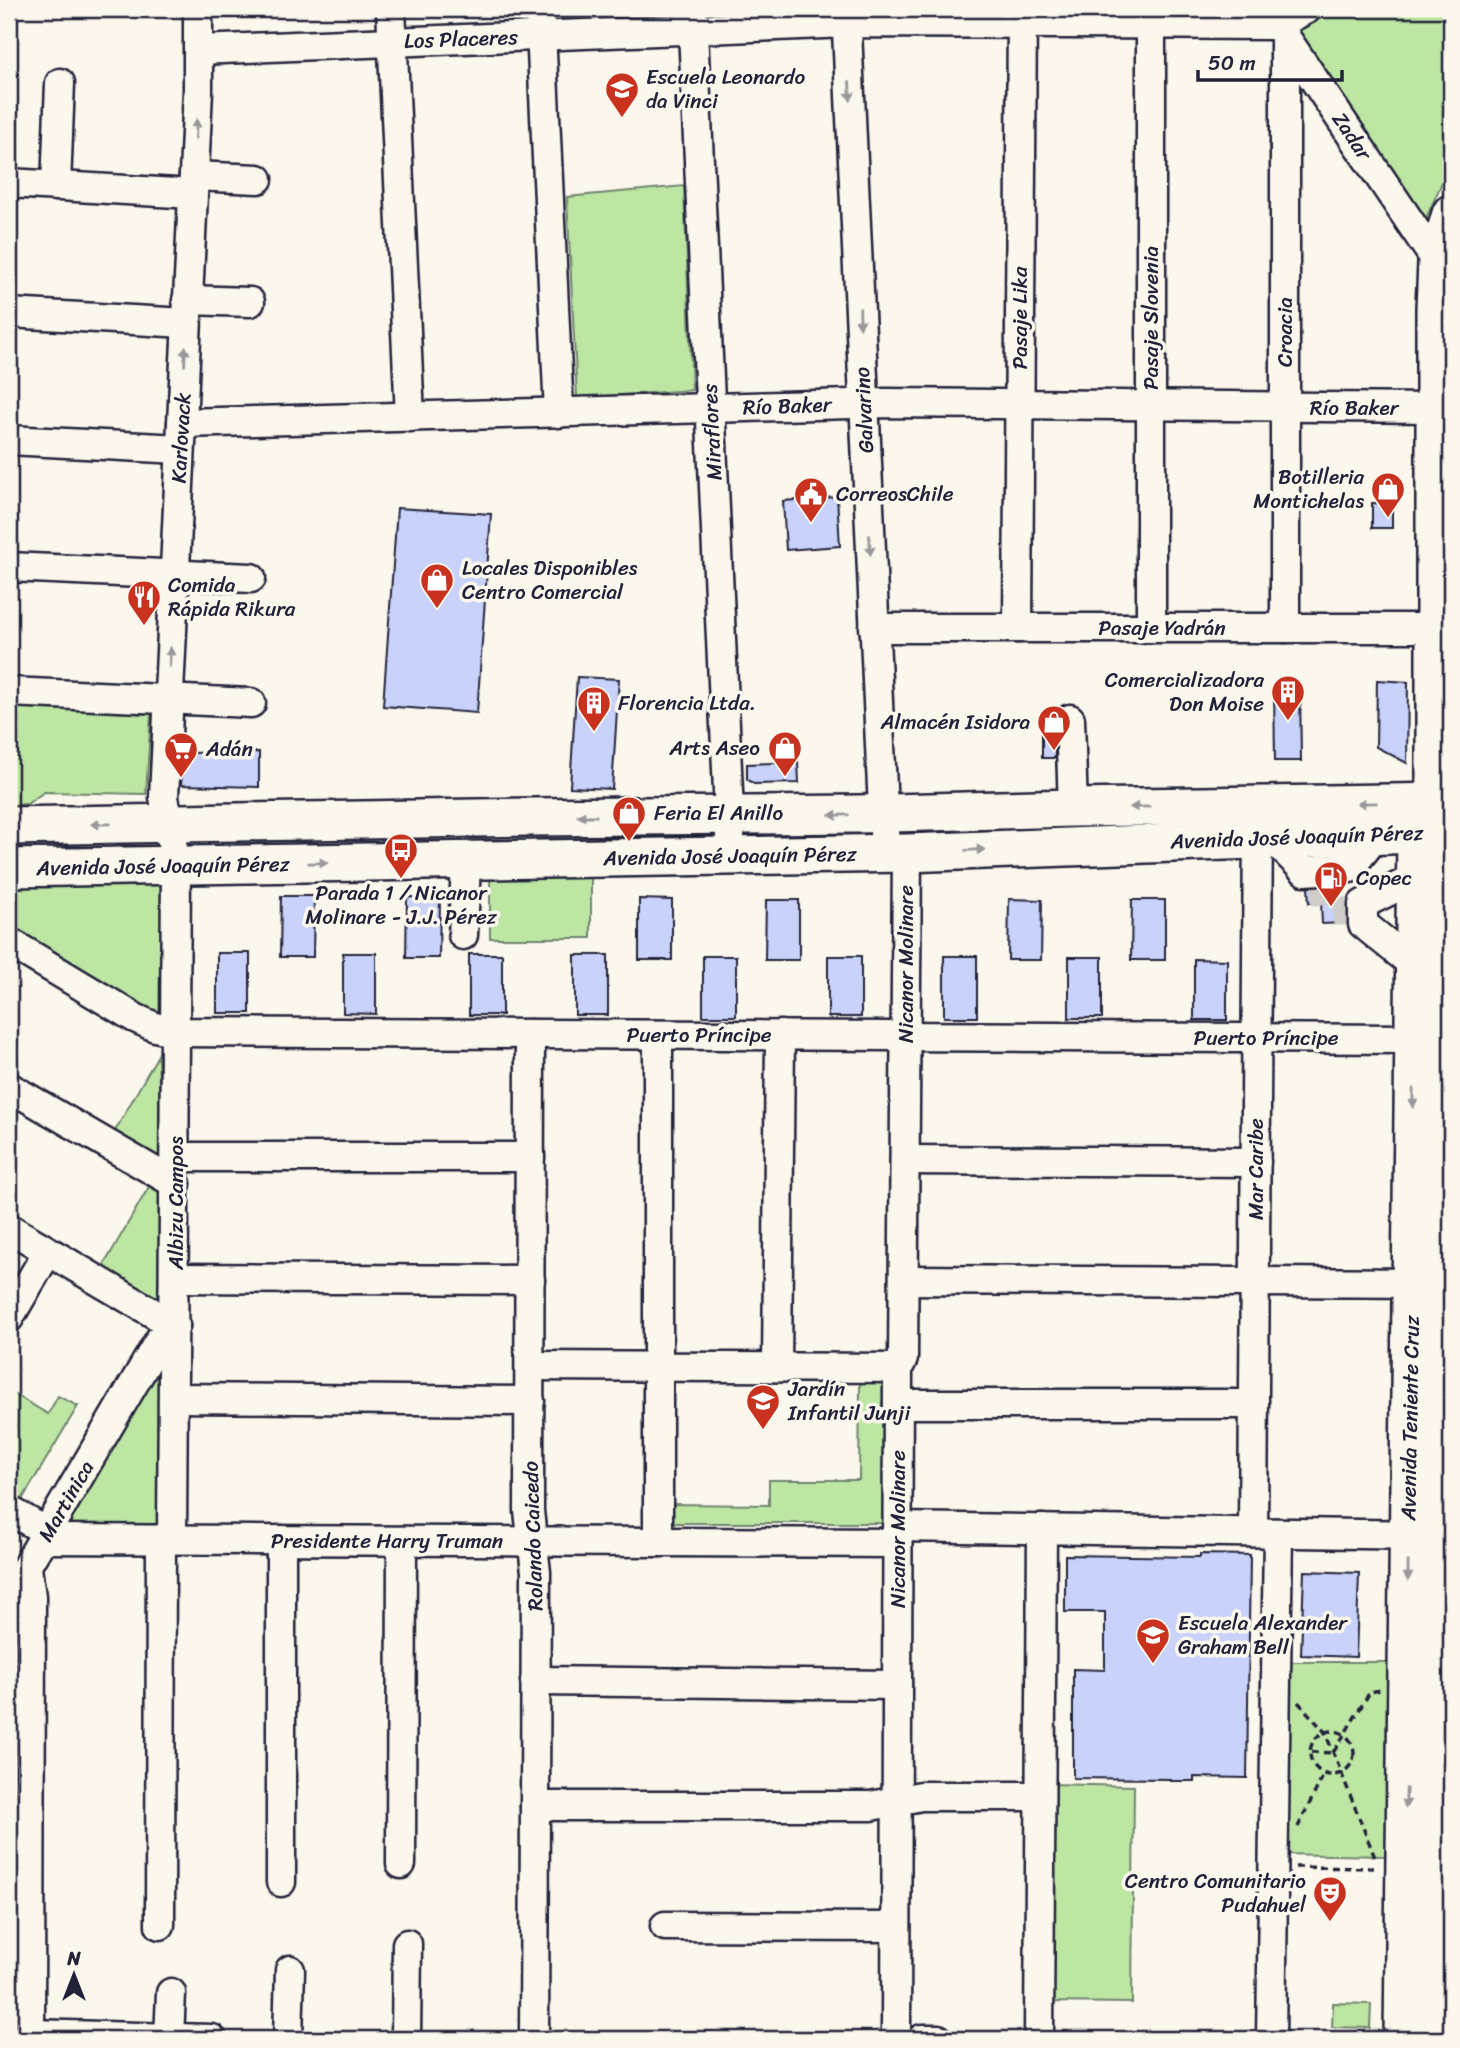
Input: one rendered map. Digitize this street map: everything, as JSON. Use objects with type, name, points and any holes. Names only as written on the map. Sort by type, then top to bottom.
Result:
[{"type":"main road","name":"Avenida Teniente Cruz","points":[[1430,2039],[1431,1674],[1422,1535],[1425,1283],[1436,980],[1443,628],[1443,495],[1435,408],[1443,364],[1437,262],[1450,223]]},
{"type":"main road","name":"Avenida José Joaquín Pérez","points":[[9,826],[884,814],[1073,808],[1263,828],[1377,835],[1439,820]]},
{"type":"main road","points":[[529,859],[530,817]]},
{"type":"main road","name":"Avenida Teniente Cruz","points":[[1422,1535],[1444,1343],[1425,1283],[1414,1039],[1436,980],[1415,878],[1439,820]]},
{"type":"main road","name":"Avenida José Joaquín Pérez","points":[[9,868],[896,853],[1263,828],[1439,820]]},
{"type":"main road","name":"Avenida Teniente Cruz","points":[[1403,2039],[1431,1674]]},
{"type":"street","name":"Karlovack","points":[[176,866],[164,797],[199,50],[198,9]]},
{"type":"street","points":[[391,9],[410,417]]},
{"type":"street","name":"Los Placeres","points":[[199,50],[393,42],[541,22],[846,16],[1022,16],[1151,17],[1276,23],[1307,9]]},
{"type":"street","name":"Galvarino","points":[[846,16],[884,814],[896,853]]},
{"type":"street","name":"Pasaje Lika","points":[[1018,628],[1022,16]]},
{"type":"street","name":"Pasaje Slovenia","points":[[1151,17],[1151,628]]},
{"type":"street","name":"Miraflores","points":[[693,19],[730,856]]},
{"type":"street","points":[[541,22],[559,413]]},
{"type":"street","name":"Zadar","points":[[1276,23],[1437,262]]},
{"type":"street","name":"Croacia","points":[[1276,23],[1285,407],[1285,628]]},
{"type":"street","points":[[56,186],[60,83]]},
{"type":"street","points":[[9,183],[56,186],[193,185],[258,179]]},
{"type":"street","points":[[9,313],[187,311],[250,302]]},
{"type":"street","name":"Río Baker","points":[[9,440],[181,436],[410,417],[863,404],[1435,408]]},
{"type":"street","points":[[9,566],[251,578]]},
{"type":"street","name":"Pasaje Yadrán","points":[[874,628],[1443,628]]},
{"type":"street","points":[[9,692],[251,703]]},
{"type":"street","points":[[1070,719],[1073,808]]},
{"type":"street","points":[[1263,828],[1306,871],[1325,873],[1350,868],[1377,835]]},
{"type":"street","name":"Mar Caribe","points":[[1263,828],[1256,1038],[1254,1404],[1276,1682],[1271,2039]]},
{"type":"street","name":"Nicanor Molinare","points":[[896,853],[906,1036],[903,1359],[898,1368],[896,2039]]},
{"type":"street","points":[[463,935],[466,861]]},
{"type":"street","name":"Albizu Campos","points":[[160,1925],[167,1539],[174,1398],[176,866]]},
{"type":"street","points":[[1415,878],[1363,904],[1357,910],[1363,924],[1436,980]]},
{"type":"street","name":"Puerto Príncipe","points":[[9,942],[135,1018],[176,1032],[1414,1039]]},
{"type":"street","name":"Rolando Caicedo","points":[[530,1034],[530,1511],[536,1572],[534,2039]]},
{"type":"street","points":[[658,1035],[658,1542]]},
{"type":"street","points":[[778,1367],[780,1035]]},
{"type":"street","points":[[9,1087],[176,1171],[530,1157]]},
{"type":"street","points":[[905,1160],[1256,1162]]},
{"type":"street","points":[[9,1228],[175,1326]]},
{"type":"street","points":[[9,1318],[48,1251]]},
{"type":"street","points":[[175,1278],[530,1280]]},
{"type":"street","points":[[904,1280],[1425,1283]]},
{"type":"street","name":"Martinica","points":[[9,1596],[160,1339],[175,1326]]},
{"type":"street","points":[[531,1366],[898,1368]]},
{"type":"street","points":[[174,1398],[530,1401]]},
{"type":"street","points":[[898,1404],[1254,1404]]},
{"type":"street","points":[[9,1510],[45,1536]]},
{"type":"street","points":[[1039,2039],[1042,1529]]},
{"type":"street","name":"Presidente Harry Truman","points":[[45,1536],[658,1542],[1042,1529],[1422,1535]]},
{"type":"street","points":[[281,1540],[281,1882]]},
{"type":"street","points":[[401,1864],[402,1541]]},
{"type":"street","points":[[27,1568],[31,1596],[20,1794],[20,1985],[30,2037],[212,2039]]},
{"type":"street","points":[[535,1681],[897,1685]]},
{"type":"street","points":[[535,1806],[871,1805],[921,1796],[1040,1796]]},
{"type":"street","points":[[665,1926],[896,1927]]},
{"type":"street","points":[[406,2039],[407,1944]]},
{"type":"street","points":[[288,2039],[290,1970]]},
{"type":"street","points":[[169,2038],[171,1993]]},
{"type":"street","points":[[922,2039],[939,2039]]},
{"type":"path","points":[[1333,1753],[1370,1692],[1431,1674]]},
{"type":"path","points":[[1273,1867],[1379,1868],[1325,1732],[1284,1686],[1276,1682]]},
{"type":"path","points":[[1336,1731],[1344,1734],[1355,1751],[1351,1766],[1341,1773],[1324,1774],[1313,1766],[1310,1752],[1315,1738],[1325,1732],[1336,1731]]},
{"type":"path","points":[[1310,1752],[1333,1753]]},
{"type":"path","points":[[1296,1832],[1324,1774]]},
{"type":"green space","points":[[1331,9],[1451,9],[1451,162],[1424,223],[1297,36],[1305,22]]},
{"type":"green space","points":[[684,186],[692,390],[577,398],[567,197]]},
{"type":"green space","points":[[9,706],[151,714],[146,794],[44,792],[27,804],[9,805]]},
{"type":"green space","points":[[163,877],[166,1018],[9,932],[9,883]]},
{"type":"green space","points":[[591,877],[591,938],[490,938],[490,878]]},
{"type":"green space","points":[[158,1055],[162,1166],[111,1138]]},
{"type":"green space","points":[[151,1183],[165,1189],[162,1304],[101,1270]]},
{"type":"green space","points":[[162,1363],[161,1530],[76,1528],[70,1521],[70,1513]]},
{"type":"green space","points":[[860,1383],[886,1383],[885,1523],[666,1523],[667,1504],[769,1505],[769,1480],[859,1480]]},
{"type":"green space","points":[[9,1391],[48,1414],[58,1396],[78,1406],[17,1508],[9,1503],[9,1483],[13,1476],[9,1481]]},
{"type":"green space","points":[[1278,1662],[1389,1662],[1387,1856],[1275,1854]]},
{"type":"green space","points":[[1050,1784],[1134,1786],[1132,2003],[1045,2002]]},
{"type":"green space","points":[[1333,2003],[1371,2004],[1370,2028],[1332,2027]]},
{"type":"building","name":"CorreosChile","points":[[837,497],[840,546],[786,550],[783,501]]},
{"type":"building","points":[[1372,503],[1392,504],[1392,528],[1372,528]]},
{"type":"building","name":"Locales Disponibles Centro Comercial","points":[[397,508],[491,514],[477,713],[383,706]]},
{"type":"building","name":"Florencia Ltda.","points":[[577,677],[619,679],[612,789],[570,787]]},
{"type":"building","points":[[1377,680],[1408,682],[1407,763],[1376,747]]},
{"type":"building","name":"Comercializadora Don Moise","points":[[1300,683],[1301,761],[1275,761],[1274,684]]},
{"type":"building","points":[[1042,719],[1054,719],[1055,758],[1042,758]]},
{"type":"building","points":[[259,752],[259,787],[181,785],[183,753]]},
{"type":"building","points":[[798,762],[799,783],[754,784],[747,779],[747,764]]},
{"type":"building","points":[[1337,886],[1337,899],[1348,899],[1346,923],[1322,924],[1321,902],[1309,903],[1308,887]]},
{"type":"building","points":[[281,896],[314,896],[313,957],[280,957]]},
{"type":"building","points":[[407,897],[440,898],[439,958],[406,958]]},
{"type":"building","points":[[639,899],[672,900],[672,960],[639,960]]},
{"type":"building","points":[[1009,899],[1042,900],[1041,960],[1008,960]]},
{"type":"building","points":[[766,900],[799,900],[799,960],[765,960]]},
{"type":"building","points":[[1132,900],[1165,900],[1165,960],[1131,960]]},
{"type":"building","points":[[217,953],[250,953],[250,1013],[217,1013]]},
{"type":"building","points":[[343,953],[376,953],[376,1014],[343,1013]]},
{"type":"building","points":[[469,954],[502,954],[502,1015],[469,1015]]},
{"type":"building","points":[[575,955],[608,955],[608,1015],[575,1015]]},
{"type":"building","points":[[703,956],[736,956],[736,1016],[703,1016]]},
{"type":"building","points":[[828,956],[861,956],[861,1017],[828,1017]]},
{"type":"building","points":[[944,956],[977,956],[977,1017],[944,1017]]},
{"type":"building","points":[[1069,957],[1102,957],[1102,1018],[1069,1018]]},
{"type":"building","points":[[1194,959],[1227,960],[1227,1020],[1194,1020]]},
{"type":"building","name":"Escuela Alexander Graham Bell","points":[[1200,1554],[1250,1555],[1247,1778],[1194,1777],[1194,1781],[1170,1781],[1073,1778],[1073,1669],[1105,1670],[1105,1612],[1065,1612],[1065,1555],[1200,1557]]},
{"type":"building","points":[[1304,1571],[1359,1573],[1356,1657],[1301,1655]]},
{"type":"tunnel","points":[[1325,877],[1326,912],[1352,911]]},
{"type":"place","name":"Escuela Leonardo da Vinci","points":[[622,119]]},
{"type":"place","name":"Botilleria Montichelas","points":[[1388,519]]},
{"type":"place","name":"CorreosChile","points":[[811,524]]},
{"type":"place","name":"Locales Disponibles Centro Comercial","points":[[437,610]]},
{"type":"place","name":"Comida Rápida Rikura","points":[[144,627]]},
{"type":"place","name":"Comercializadora Don Moise","points":[[1288,722]]},
{"type":"place","name":"Florencia Ltda.","points":[[594,733]]},
{"type":"place","name":"Almacén Isidora","points":[[1054,752]]},
{"type":"place","name":"Arts Aseo","points":[[785,778]]},
{"type":"place","name":"Adán","points":[[181,779]]},
{"type":"place","name":"Feria El Anillo","points":[[629,843]]},
{"type":"place","name":"Parada 1 / Nicanor Molinare - J.J. Pérez","points":[[401,880]]},
{"type":"place","name":"Copec","points":[[1331,908]]},
{"type":"place","name":"Jardín Infantil Junji","points":[[763,1431]]},
{"type":"place","name":"Escuela Alexander Graham Bell","points":[[1153,1665]]},
{"type":"place","name":"Centro Comunitario Pudahuel","points":[[1330,1923]]}]
